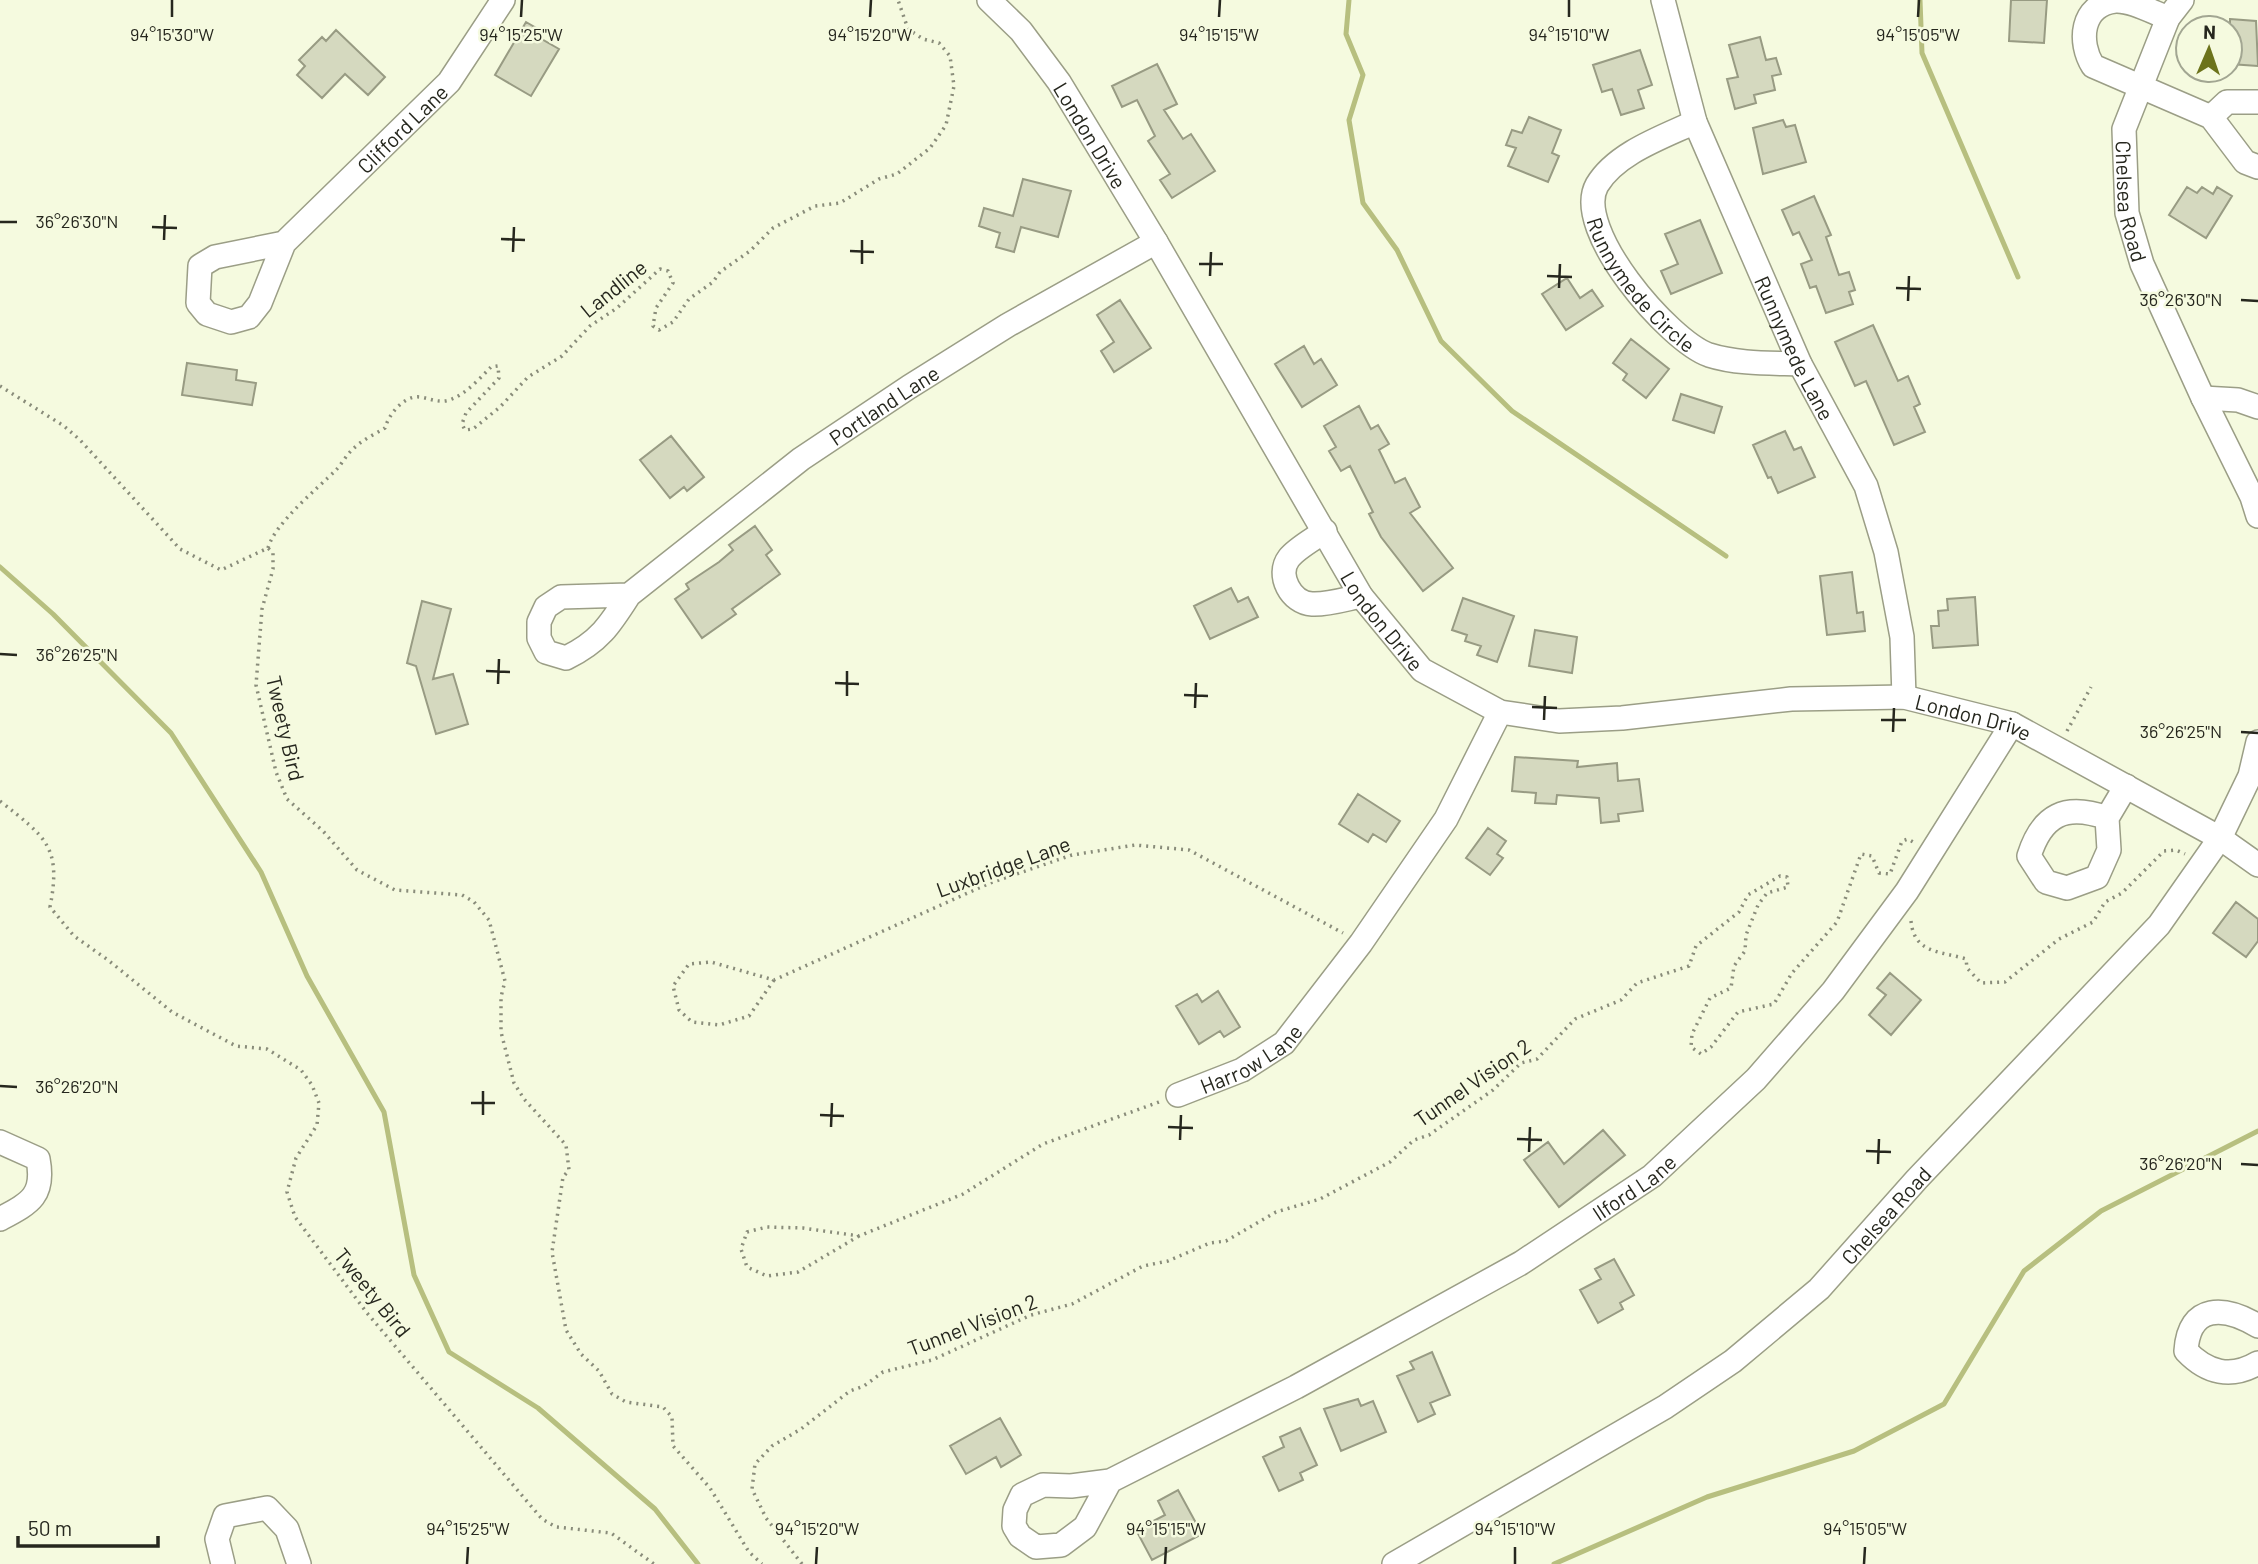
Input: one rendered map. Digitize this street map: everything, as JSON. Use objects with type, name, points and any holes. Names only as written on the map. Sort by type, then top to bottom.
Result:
[{"type":"street","name":"Clifford Lane","points":[[284,243],[449,82],[503,0]]},
{"type":"street","name":"London Drive","points":[[989,0],[1021,31],[1059,82],[1156,242],[1361,596],[1422,670],[1500,712],[1559,721],[1622,718],[1791,699],[1904,697],[2012,724],[2220,838],[2258,865]]},
{"type":"street","name":"Runnymede Lane","points":[[1663,0],[1695,122],[1800,364],[1866,486],[1886,552],[1902,638],[1904,697]]},
{"type":"street","name":"Chelsea Road","points":[[2182,0],[2168,18],[2124,129],[2127,213],[2142,264],[2203,398],[2256,502]]},
{"type":"street","points":[[2168,18],[2129,2],[2115,1],[2102,6],[2089,19],[2082,36],[2084,52],[2093,66],[2138,88],[2211,117],[2245,162],[2258,167]]},
{"type":"street","points":[[2211,117],[2227,102],[2258,102]]},
{"type":"street","name":"Runnymede Circle","points":[[1695,122],[1629,154],[1596,186],[1594,208],[1599,229],[1636,295],[1677,334],[1708,355],[1754,363],[1800,364]]},
{"type":"street","name":"Portland Lane","points":[[629,596],[801,459],[1008,325],[1156,242]]},
{"type":"street","points":[[2203,398],[2238,400],[2258,407]]},
{"type":"street","points":[[1325,531],[1289,559],[1284,575],[1287,588],[1296,597],[1310,604],[1361,596]]},
{"type":"street","name":"Harrow Lane","points":[[1178,1095],[1242,1070],[1284,1042],[1361,943],[1446,819],[1500,712]]},
{"type":"street","name":"Ilford Lane","points":[[1110,1480],[1296,1387],[1521,1263],[1652,1176],[1756,1079],[1833,991],[1907,891],[2012,724]]},
{"type":"street","name":"Chelsea Road","points":[[1394,1564],[1665,1407],[1733,1361],[1819,1289],[1917,1179],[2158,925],[2220,838],[2250,776],[2258,742]]},
{"type":"street","points":[[2107,818],[2126,786]]},
{"type":"street","points":[[0,1142],[38,1159],[42,1179],[31,1202],[0,1219]]},
{"type":"street","points":[[2258,1326],[2231,1312],[2217,1310],[2201,1316],[2191,1328],[2186,1351],[2197,1363],[2224,1373],[2236,1373],[2258,1363]]},
{"type":"street","points":[[223,1564],[217,1539],[225,1516],[267,1508],[288,1529],[299,1564]]},
{"type":"path","name":"Landline","points":[[268,548],[272,534],[289,520],[314,488],[336,470],[354,448],[385,428],[389,417],[410,399],[418,396],[437,402],[453,399],[491,367],[498,366],[499,378],[466,413],[462,424],[465,429],[472,429],[500,407],[528,377],[562,356],[590,326],[617,309],[660,270],[668,271],[673,283],[656,308],[652,321],[655,329],[659,330],[673,322],[688,299],[713,282],[720,272],[750,251],[774,228],[815,206],[840,203],[878,179],[897,174],[920,158],[946,125],[954,86],[950,56],[939,43],[923,39],[908,29],[898,0]]},
{"type":"path","points":[[0,386],[72,433],[180,549],[221,570],[268,548]]},
{"type":"path","name":"Tweety Bird","points":[[268,548],[273,553],[273,569],[262,608],[256,685],[276,772],[287,799],[323,831],[357,870],[395,890],[462,895],[474,902],[489,920],[505,981],[501,998],[501,1032],[514,1083],[524,1099],[566,1145],[569,1170],[563,1177],[552,1252],[566,1330],[580,1354],[599,1371],[612,1394],[626,1402],[663,1407],[672,1417],[673,1446],[710,1488],[749,1552],[762,1564]]},
{"type":"path","points":[[2058,749],[2091,687]]},
{"type":"path","name":"Tweety Bird","points":[[0,801],[36,828],[53,856],[56,879],[50,907],[74,936],[172,1012],[236,1046],[267,1049],[301,1070],[312,1085],[319,1103],[317,1125],[296,1158],[287,1192],[295,1217],[367,1313],[512,1486],[548,1524],[611,1532],[654,1564]]},
{"type":"path","name":"Tunnel Vision 2","points":[[802,1564],[766,1518],[752,1489],[755,1464],[772,1446],[801,1429],[850,1391],[864,1386],[883,1372],[932,1360],[1031,1315],[1072,1304],[1143,1266],[1168,1261],[1210,1242],[1226,1241],[1255,1221],[1320,1199],[1365,1176],[1493,1090],[1521,1063],[1537,1059],[1575,1019],[1621,1000],[1637,983],[1689,966],[1696,946],[1739,912],[1748,895],[1780,876],[1787,877],[1788,887],[1767,893],[1758,905],[1746,935],[1745,951],[1734,966],[1731,988],[1710,998],[1692,1034],[1690,1047],[1701,1054],[1711,1047],[1738,1012],[1774,1004],[1792,972],[1837,922],[1861,854],[1872,856],[1880,873],[1886,875],[1890,874],[1902,841],[1908,839],[1920,847]]},
{"type":"path","name":"Luxbridge Lane","points":[[774,980],[990,883],[1072,855],[1135,845],[1189,850],[1361,943]]},
{"type":"path","points":[[1917,912],[1910,922],[1915,939],[1928,951],[1966,959],[1967,968],[1981,984],[2005,982],[2059,939],[2093,922],[2105,902],[2122,893],[2164,851],[2176,850],[2191,857]]},
{"type":"path","points":[[711,962],[774,980],[749,1016],[719,1025],[692,1022],[679,1010],[673,986],[689,964],[711,962]]},
{"type":"path","name":"Harrow Lane","points":[[859,1236],[803,1228],[766,1227],[747,1232],[741,1249],[747,1267],[767,1276],[798,1272],[859,1236],[963,1194],[1044,1144],[1178,1095]]},
{"type":"building","points":[[2011,0],[2047,0],[2044,43],[2009,41]]},
{"type":"building","points":[[2244,20],[2256,21],[2258,66],[2244,65]]},
{"type":"building","points":[[526,22],[543,32],[540,38],[559,49],[531,96],[495,75]]},
{"type":"building","points":[[336,30],[385,77],[368,95],[345,74],[322,98],[297,75],[305,66],[299,60],[322,37],[326,41]]},
{"type":"building","points":[[1760,37],[1766,60],[1776,58],[1781,74],[1772,76],[1775,90],[1754,95],[1756,103],[1735,109],[1727,79],[1738,77],[1729,45]]},
{"type":"building","points":[[1640,50],[1652,85],[1638,90],[1644,108],[1621,115],[1612,89],[1602,92],[1593,65]]},
{"type":"building","points":[[1157,64],[1177,104],[1164,110],[1183,139],[1191,134],[1215,171],[1172,198],[1160,180],[1170,174],[1148,141],[1155,136],[1137,100],[1122,107],[1112,86]]},
{"type":"building","points":[[1529,117],[1561,130],[1552,153],[1559,156],[1548,182],[1508,166],[1516,148],[1506,145],[1512,130],[1522,133]]},
{"type":"building","points":[[1783,120],[1786,127],[1795,125],[1806,162],[1763,174],[1753,128]]},
{"type":"building","points":[[1023,179],[1071,191],[1058,237],[1021,227],[1014,252],[996,247],[1000,233],[979,226],[984,208],[1013,216]]},
{"type":"building","points":[[2187,187],[2197,193],[2202,187],[2213,194],[2217,187],[2232,196],[2206,238],[2169,215]]},
{"type":"building","points":[[1814,196],[1831,235],[1826,237],[1839,275],[1849,272],[1855,290],[1849,292],[1853,304],[1826,313],[1816,286],[1810,288],[1801,264],[1812,260],[1799,232],[1793,235],[1782,210]]},
{"type":"building","points":[[1700,220],[1722,273],[1671,294],[1661,271],[1678,264],[1665,234]]},
{"type":"building","points":[[1567,278],[1580,298],[1592,290],[1603,306],[1566,330],[1542,294]]},
{"type":"building","points":[[1120,300],[1151,348],[1114,372],[1101,351],[1114,342],[1097,315]]},
{"type":"building","points":[[1873,325],[1898,381],[1908,376],[1920,404],[1914,407],[1925,432],[1894,445],[1866,381],[1855,386],[1835,342]]},
{"type":"building","points":[[1631,339],[1669,369],[1646,398],[1623,380],[1627,374],[1613,363]]},
{"type":"building","points":[[1304,346],[1314,364],[1321,359],[1337,385],[1302,407],[1275,364]]},
{"type":"building","points":[[187,363],[237,370],[236,380],[256,383],[252,405],[182,395]]},
{"type":"building","points":[[1681,394],[1722,407],[1714,433],[1673,420]]},
{"type":"building","points":[[1359,406],[1371,429],[1378,425],[1389,444],[1379,450],[1395,483],[1405,478],[1420,507],[1410,513],[1453,568],[1423,591],[1381,537],[1369,514],[1373,512],[1350,466],[1341,471],[1329,451],[1336,447],[1324,426]]},
{"type":"building","points":[[1785,431],[1794,450],[1801,447],[1815,477],[1778,493],[1753,445]]},
{"type":"building","points":[[671,436],[704,477],[687,491],[684,487],[670,498],[640,460]]},
{"type":"building","points":[[755,526],[772,550],[766,555],[780,574],[732,609],[736,614],[702,638],[675,599],[689,589],[686,584],[719,562],[733,550],[729,545]]},
{"type":"building","points":[[1852,572],[1857,613],[1863,612],[1865,631],[1827,635],[1820,576]]},
{"type":"building","points":[[1231,588],[1238,602],[1248,597],[1258,617],[1210,639],[1194,606]]},
{"type":"building","points":[[1975,597],[1978,645],[1933,648],[1931,626],[1939,626],[1938,611],[1948,610],[1947,599]]},
{"type":"building","points":[[1463,598],[1514,616],[1497,662],[1477,655],[1481,646],[1465,641],[1467,635],[1452,630]]},
{"type":"building","points":[[422,601],[451,609],[433,679],[453,674],[468,724],[436,734],[416,666],[407,663]]},
{"type":"building","points":[[1535,630],[1577,637],[1572,673],[1529,666]]},
{"type":"building","points":[[1515,757],[1578,761],[1577,767],[1617,763],[1618,781],[1639,779],[1643,811],[1618,814],[1619,821],[1601,823],[1599,798],[1557,795],[1556,804],[1535,803],[1536,793],[1512,791]]},
{"type":"building","points":[[1358,794],[1400,821],[1386,842],[1373,834],[1368,842],[1339,824]]},
{"type":"building","points":[[1488,828],[1506,841],[1497,854],[1503,858],[1490,875],[1466,858]]},
{"type":"building","points":[[2236,902],[2258,919],[2258,941],[2246,957],[2213,933]]},
{"type":"building","points":[[1890,973],[1921,1000],[1891,1035],[1869,1015],[1886,995],[1877,988]]},
{"type":"building","points":[[1218,991],[1240,1027],[1224,1037],[1220,1031],[1199,1044],[1176,1006],[1197,994],[1202,1002]]},
{"type":"building","points":[[1603,1130],[1625,1155],[1559,1207],[1524,1160],[1548,1142],[1564,1164]]},
{"type":"building","points":[[1614,1259],[1634,1295],[1620,1303],[1623,1309],[1598,1323],[1580,1290],[1601,1279],[1595,1269]]},
{"type":"building","points":[[1432,1352],[1450,1395],[1430,1403],[1435,1414],[1418,1422],[1397,1376],[1414,1369],[1410,1362]]},
{"type":"building","points":[[1358,1399],[1361,1406],[1373,1401],[1386,1432],[1341,1451],[1324,1409]]},
{"type":"building","points":[[1000,1418],[1021,1455],[1001,1467],[996,1457],[966,1474],[950,1446]]},
{"type":"building","points":[[1300,1428],[1317,1465],[1300,1473],[1303,1480],[1279,1491],[1263,1457],[1284,1447],[1280,1437]]},
{"type":"building","points":[[1178,1490],[1202,1534],[1152,1560],[1136,1530],[1165,1515],[1158,1501]]},
{"type":"waterway","points":[[1349,0],[1346,34],[1363,75],[1349,120],[1363,203],[1397,250],[1441,341],[1512,411],[1726,556]]},
{"type":"waterway","points":[[1920,0],[1922,53],[2018,277]]},
{"type":"waterway","points":[[0,567],[53,614],[171,733],[261,872],[307,976],[384,1112],[414,1275],[449,1352],[538,1408],[655,1509],[698,1564]]},
{"type":"waterway","points":[[1554,1564],[1707,1497],[1854,1451],[1944,1404],[2024,1271],[2101,1211],[2258,1131]]}]
